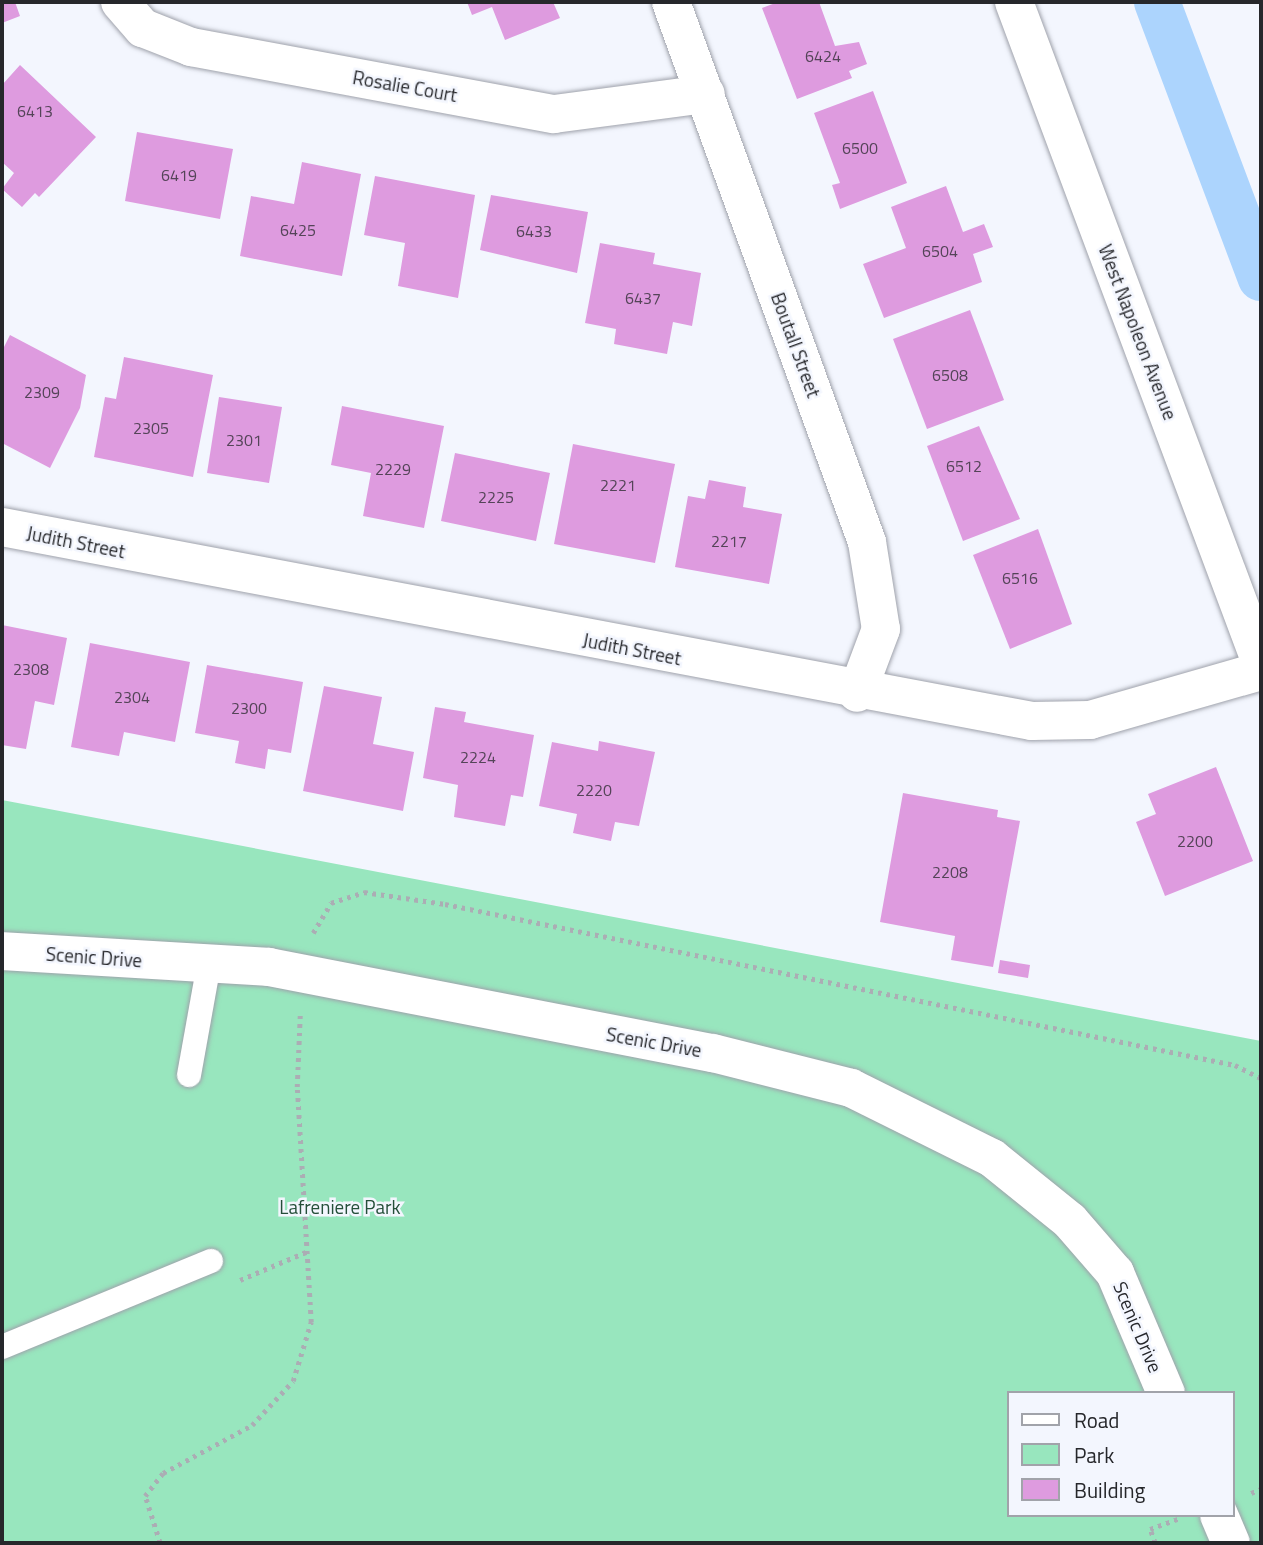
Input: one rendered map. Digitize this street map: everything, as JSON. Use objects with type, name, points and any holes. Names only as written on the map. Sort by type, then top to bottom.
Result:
[{"type":"street","name":"Rosalie Court","points":[[120,2],[143,28],[191,47],[554,114],[706,94]]},
{"type":"street","name":"Boutall Street","points":[[671,2],[867,542],[881,629],[857,693]]},
{"type":"street","name":"West Napoleon Avenue","points":[[1014,2],[1261,663]]},
{"type":"street","name":"Judith Street","points":[[2,527],[857,693],[1032,721],[1090,720],[1261,671]]},
{"type":"street","name":"Scenic Drive","points":[[2,951],[269,967],[304,977],[713,1053],[851,1088],[992,1158],[1070,1221],[1115,1273],[1166,1391]]},
{"type":"street","points":[[1220,1517],[1231,1543]]},
{"type":"lane","points":[[189,1075],[209,964]]},
{"type":"lane","points":[[2,1347],[211,1261]]},
{"type":"path","points":[[160,1543],[145,1496],[163,1473],[253,1425],[293,1381],[311,1322],[297,1087],[304,977],[316,919],[331,903],[364,892],[1235,1065],[1261,1078]]},
{"type":"path","points":[[1155,1543],[1150,1529],[1183,1517]]},
{"type":"green space","name":"Lafreniere Park","points":[[2,800],[1261,1041],[1261,1543],[2,1543]]},
{"type":"building","points":[[2,2],[15,2],[20,16],[2,23]]},
{"type":"building","points":[[467,2],[553,2],[560,18],[505,40],[492,7],[472,15]]},
{"type":"building","points":[[778,2],[819,2],[835,46],[859,42],[867,64],[849,71],[852,78],[797,99],[762,8]]},
{"type":"building","points":[[20,65],[96,137],[39,197],[35,193],[22,207],[2,189],[14,173],[2,162],[2,85]]},
{"type":"building","points":[[873,91],[907,183],[840,209],[832,185],[840,183],[814,113]]},
{"type":"building","points":[[137,132],[233,149],[220,219],[125,201]]},
{"type":"building","points":[[302,162],[361,174],[342,276],[240,256],[251,196],[294,204]]},
{"type":"building","points":[[375,176],[475,195],[458,298],[398,286],[405,243],[364,235]]},
{"type":"building","points":[[946,186],[963,232],[984,224],[993,247],[973,254],[982,282],[884,318],[863,264],[906,248],[891,207]]},
{"type":"building","points":[[491,195],[588,212],[577,273],[480,250]]},
{"type":"building","points":[[600,243],[655,253],[653,264],[701,273],[692,326],[673,322],[667,354],[614,344],[616,329],[585,323]]},
{"type":"building","points":[[970,310],[1004,400],[927,429],[893,339]]},
{"type":"building","points":[[10,335],[86,375],[80,408],[50,468],[2,443],[2,351]]},
{"type":"building","points":[[124,357],[213,375],[193,477],[94,457],[105,397],[116,399]]},
{"type":"building","points":[[219,397],[282,407],[269,483],[207,473]]},
{"type":"building","points":[[342,406],[444,426],[424,528],[363,516],[371,473],[331,465]]},
{"type":"building","points":[[979,426],[1020,519],[963,541],[927,446]]},
{"type":"building","points":[[573,444],[675,464],[655,563],[554,544]]},
{"type":"building","points":[[455,453],[550,473],[536,541],[441,521]]},
{"type":"building","points":[[709,480],[746,487],[743,507],[782,514],[769,584],[675,567],[688,496],[705,499]]},
{"type":"building","points":[[1038,529],[1072,624],[1010,649],[973,555]]},
{"type":"building","points":[[2,625],[67,638],[54,705],[35,701],[26,749],[2,745]]},
{"type":"building","points":[[90,643],[190,662],[175,742],[124,732],[119,756],[71,747]]},
{"type":"building","points":[[207,665],[303,682],[291,753],[268,749],[265,769],[235,763],[239,741],[195,733]]},
{"type":"building","points":[[324,686],[382,697],[373,744],[414,752],[403,811],[303,791]]},
{"type":"building","points":[[435,707],[466,712],[464,722],[534,735],[523,797],[511,795],[505,826],[454,817],[458,785],[423,778]]},
{"type":"building","points":[[599,741],[655,752],[639,826],[615,822],[611,841],[573,833],[577,814],[539,806],[552,742],[598,751]]},
{"type":"building","points":[[1216,767],[1253,861],[1165,896],[1136,822],[1156,814],[1148,794]]},
{"type":"building","points":[[903,793],[998,810],[997,817],[1020,821],[993,967],[951,960],[955,936],[880,922]]},
{"type":"building","points":[[1000,960],[1030,965],[1028,978],[998,973]]},
{"type":"waterway","points":[[1157,2],[1261,278]]}]
